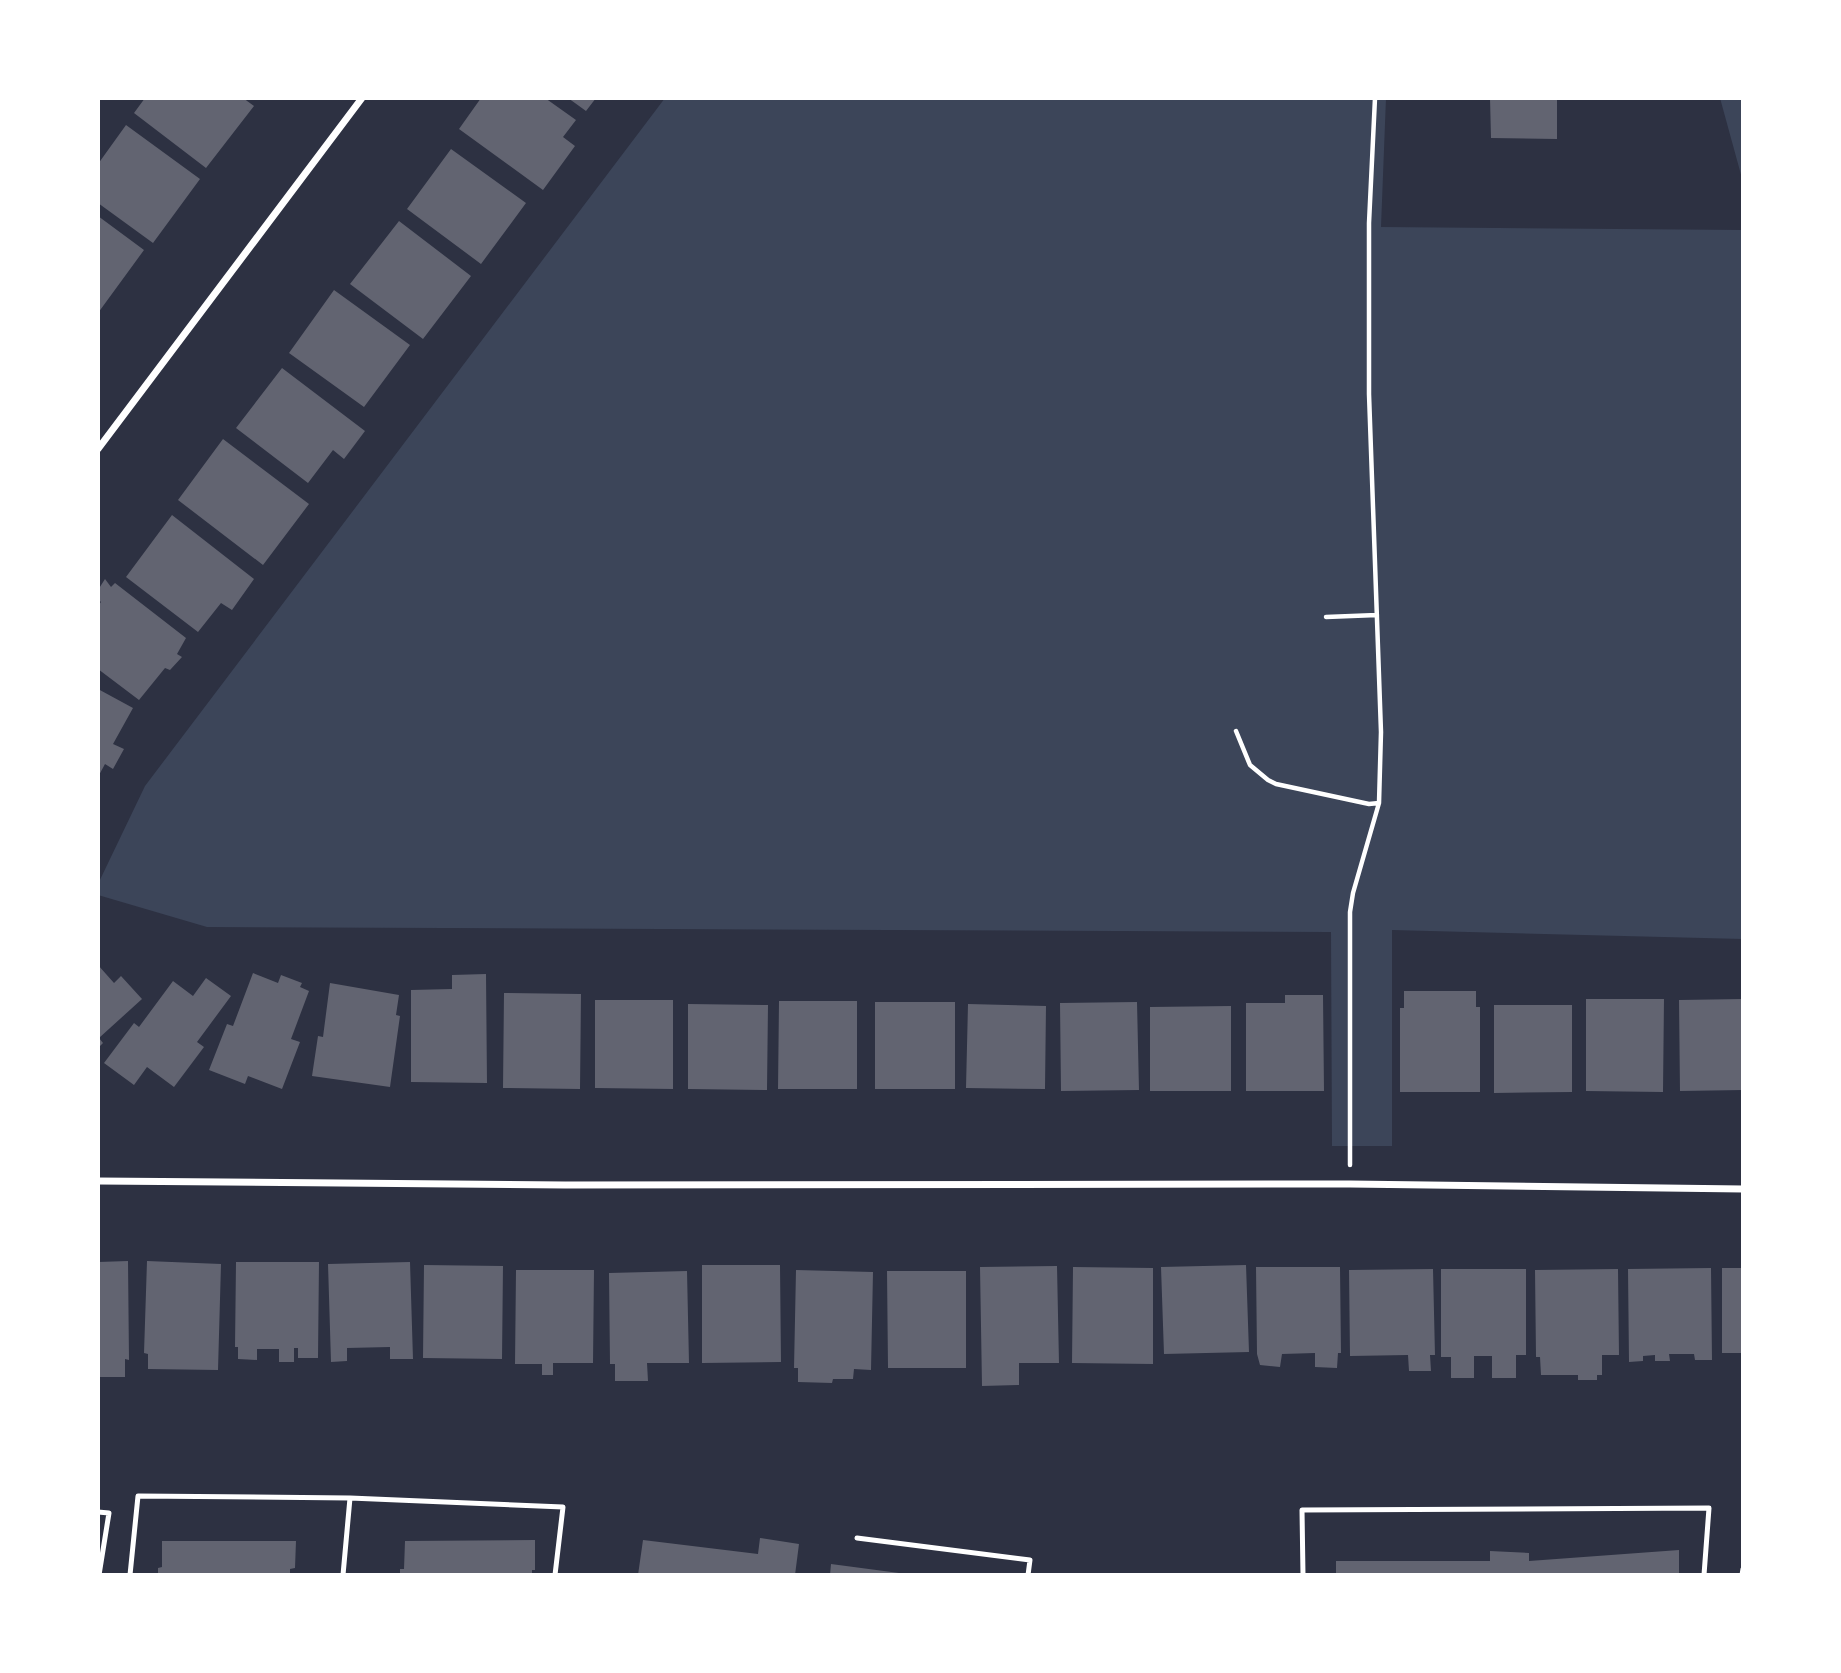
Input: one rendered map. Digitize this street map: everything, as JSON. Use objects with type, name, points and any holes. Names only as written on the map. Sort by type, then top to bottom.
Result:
[{"type":"street","points":[[98,449],[362,98]]},
{"type":"street","points":[[98,1181],[551,1185],[1350,1184],[1743,1189]]},
{"type":"lane","points":[[130,1575],[138,1496],[350,1499],[564,1507],[555,1575]]},
{"type":"lane","points":[[343,1575],[350,1499]]},
{"type":"lane","points":[[1303,1575],[1302,1510],[1709,1508],[1704,1575]]},
{"type":"lane","points":[[98,1512],[109,1513],[99,1575]]},
{"type":"lane","points":[[858,1538],[1030,1560],[1028,1575]]},
{"type":"lane","points":[[1742,1575],[1743,1569]]},
{"type":"path","points":[[1350,1184],[1350,912],[1379,803],[1381,732],[1369,394],[1369,223],[1375,98]]},
{"type":"path","points":[[1326,617],[1377,615]]},
{"type":"path","points":[[1236,730],[1250,765],[1276,784],[1369,804],[1379,803]]},
{"type":"shaded area","points":[[665,98],[1386,98],[1381,227],[1743,230],[1743,939],[1392,930],[1392,1146],[1332,1146],[1331,932],[207,927],[98,895],[98,884],[145,786]]},
{"type":"shaded area","points":[[1720,98],[1743,98],[1743,182]]},
{"type":"building","points":[[145,98],[243,98],[254,106],[206,168],[134,113]]},
{"type":"building","points":[[481,98],[545,98],[576,120],[563,137],[575,146],[543,190],[459,129]]},
{"type":"building","points":[[568,98],[596,98],[586,111]]},
{"type":"building","points":[[1490,98],[1557,98],[1557,139],[1491,138]]},
{"type":"building","points":[[126,125],[200,179],[153,243],[98,203],[98,164]]},
{"type":"building","points":[[451,149],[526,203],[481,264],[407,209]]},
{"type":"building","points":[[98,216],[144,250],[98,313]]},
{"type":"building","points":[[399,221],[471,276],[423,339],[350,284]]},
{"type":"building","points":[[334,290],[410,345],[364,407],[289,353]]},
{"type":"building","points":[[282,368],[365,431],[344,459],[333,450],[308,483],[236,428]]},
{"type":"building","points":[[223,439],[309,504],[263,565],[178,500]]},
{"type":"building","points":[[172,515],[254,579],[232,610],[221,603],[198,632],[126,577]]},
{"type":"building","points":[[105,579],[111,587],[115,583],[186,638],[177,654],[182,657],[170,670],[165,668],[139,700],[98,669],[98,606],[101,602],[98,599],[98,590]]},
{"type":"building","points":[[98,689],[133,708],[113,744],[124,749],[113,769],[105,764],[98,777]]},
{"type":"building","points":[[98,965],[114,983],[121,976],[142,999],[99,1038],[103,1043],[98,1048]]},
{"type":"building","points":[[253,973],[278,983],[281,975],[302,983],[300,987],[309,991],[291,1039],[300,1042],[282,1089],[248,1076],[245,1084],[209,1070],[227,1024],[233,1026]]},
{"type":"building","points":[[486,974],[487,1083],[411,1082],[411,990],[452,989],[452,975]]},
{"type":"building","points":[[206,978],[231,996],[197,1042],[204,1047],[174,1087],[147,1067],[134,1085],[104,1063],[134,1023],[139,1027],[173,981],[193,996]]},
{"type":"building","points":[[330,983],[399,995],[396,1015],[400,1016],[390,1087],[312,1076],[318,1036],[323,1037]]},
{"type":"building","points":[[1404,991],[1476,991],[1476,1007],[1480,1007],[1480,1092],[1400,1092],[1400,1008],[1404,1008]]},
{"type":"building","points":[[504,993],[581,994],[580,1089],[503,1088]]},
{"type":"building","points":[[1285,995],[1323,995],[1324,1091],[1246,1091],[1246,1003],[1285,1003]]},
{"type":"building","points":[[1586,999],[1664,999],[1663,1092],[1586,1091]]},
{"type":"building","points":[[1743,999],[1743,1090],[1680,1091],[1679,1000]]},
{"type":"building","points":[[595,1000],[673,1000],[673,1089],[595,1088]]},
{"type":"building","points":[[779,1001],[857,1001],[857,1089],[778,1089]]},
{"type":"building","points":[[875,1002],[955,1002],[955,1089],[875,1089]]},
{"type":"building","points":[[1137,1002],[1139,1090],[1061,1091],[1060,1003]]},
{"type":"building","points":[[688,1004],[768,1005],[767,1090],[688,1089]]},
{"type":"building","points":[[968,1004],[1046,1006],[1045,1089],[966,1088]]},
{"type":"building","points":[[1494,1005],[1572,1005],[1572,1092],[1494,1093]]},
{"type":"building","points":[[1231,1006],[1231,1091],[1150,1091],[1150,1007]]},
{"type":"building","points":[[128,1261],[129,1360],[125,1359],[125,1377],[98,1377],[98,1262]]},
{"type":"building","points":[[147,1261],[221,1264],[218,1370],[148,1369],[148,1354],[144,1353]]},
{"type":"building","points":[[236,1262],[319,1262],[318,1358],[298,1358],[298,1348],[294,1348],[294,1362],[279,1362],[279,1349],[257,1349],[257,1360],[238,1359],[238,1347],[235,1347]]},
{"type":"building","points":[[410,1262],[413,1359],[390,1359],[390,1347],[347,1348],[347,1361],[331,1362],[328,1264]]},
{"type":"building","points":[[424,1265],[503,1266],[502,1359],[423,1358]]},
{"type":"building","points":[[702,1265],[780,1265],[781,1362],[702,1363]]},
{"type":"building","points":[[1246,1265],[1249,1352],[1164,1354],[1161,1267]]},
{"type":"building","points":[[1057,1266],[1059,1363],[1019,1363],[1019,1385],[982,1386],[980,1267]]},
{"type":"building","points":[[1073,1267],[1153,1268],[1153,1364],[1072,1363]]},
{"type":"building","points":[[1256,1267],[1340,1267],[1341,1353],[1338,1353],[1337,1368],[1315,1367],[1315,1353],[1282,1354],[1280,1367],[1260,1365],[1257,1354]]},
{"type":"building","points":[[1711,1268],[1712,1360],[1695,1360],[1694,1354],[1669,1354],[1670,1361],[1655,1361],[1655,1355],[1643,1356],[1643,1361],[1629,1362],[1628,1269]]},
{"type":"building","points":[[1722,1268],[1743,1268],[1743,1353],[1722,1353]]},
{"type":"building","points":[[1433,1269],[1435,1355],[1430,1355],[1431,1371],[1409,1371],[1408,1355],[1350,1356],[1349,1270]]},
{"type":"building","points":[[1441,1269],[1526,1269],[1526,1355],[1516,1355],[1516,1378],[1492,1378],[1492,1356],[1474,1356],[1474,1378],[1451,1378],[1451,1357],[1441,1357]]},
{"type":"building","points":[[1618,1269],[1619,1355],[1602,1355],[1602,1375],[1597,1375],[1597,1380],[1578,1380],[1578,1375],[1541,1375],[1540,1357],[1536,1357],[1535,1270]]},
{"type":"building","points":[[516,1270],[594,1270],[593,1363],[553,1363],[553,1375],[542,1375],[542,1364],[515,1364]]},
{"type":"building","points":[[796,1270],[873,1272],[871,1370],[854,1369],[853,1379],[833,1379],[832,1383],[798,1382],[798,1368],[794,1368]]},
{"type":"building","points":[[687,1271],[689,1363],[647,1363],[648,1381],[615,1381],[615,1364],[610,1364],[609,1273]]},
{"type":"building","points":[[887,1271],[966,1271],[966,1368],[888,1368]]},
{"type":"building","points":[[760,1538],[799,1544],[795,1575],[638,1575],[643,1540],[758,1554]]},
{"type":"building","points":[[535,1540],[535,1570],[532,1570],[532,1575],[400,1575],[400,1569],[404,1569],[405,1541]]},
{"type":"building","points":[[162,1541],[296,1541],[295,1568],[290,1569],[290,1575],[158,1575],[158,1568],[162,1567]]},
{"type":"building","points":[[1679,1550],[1679,1575],[1336,1575],[1336,1561],[1490,1561],[1490,1551],[1529,1553],[1529,1561]]},
{"type":"building","points":[[831,1564],[899,1573],[899,1575],[830,1575]]}]
